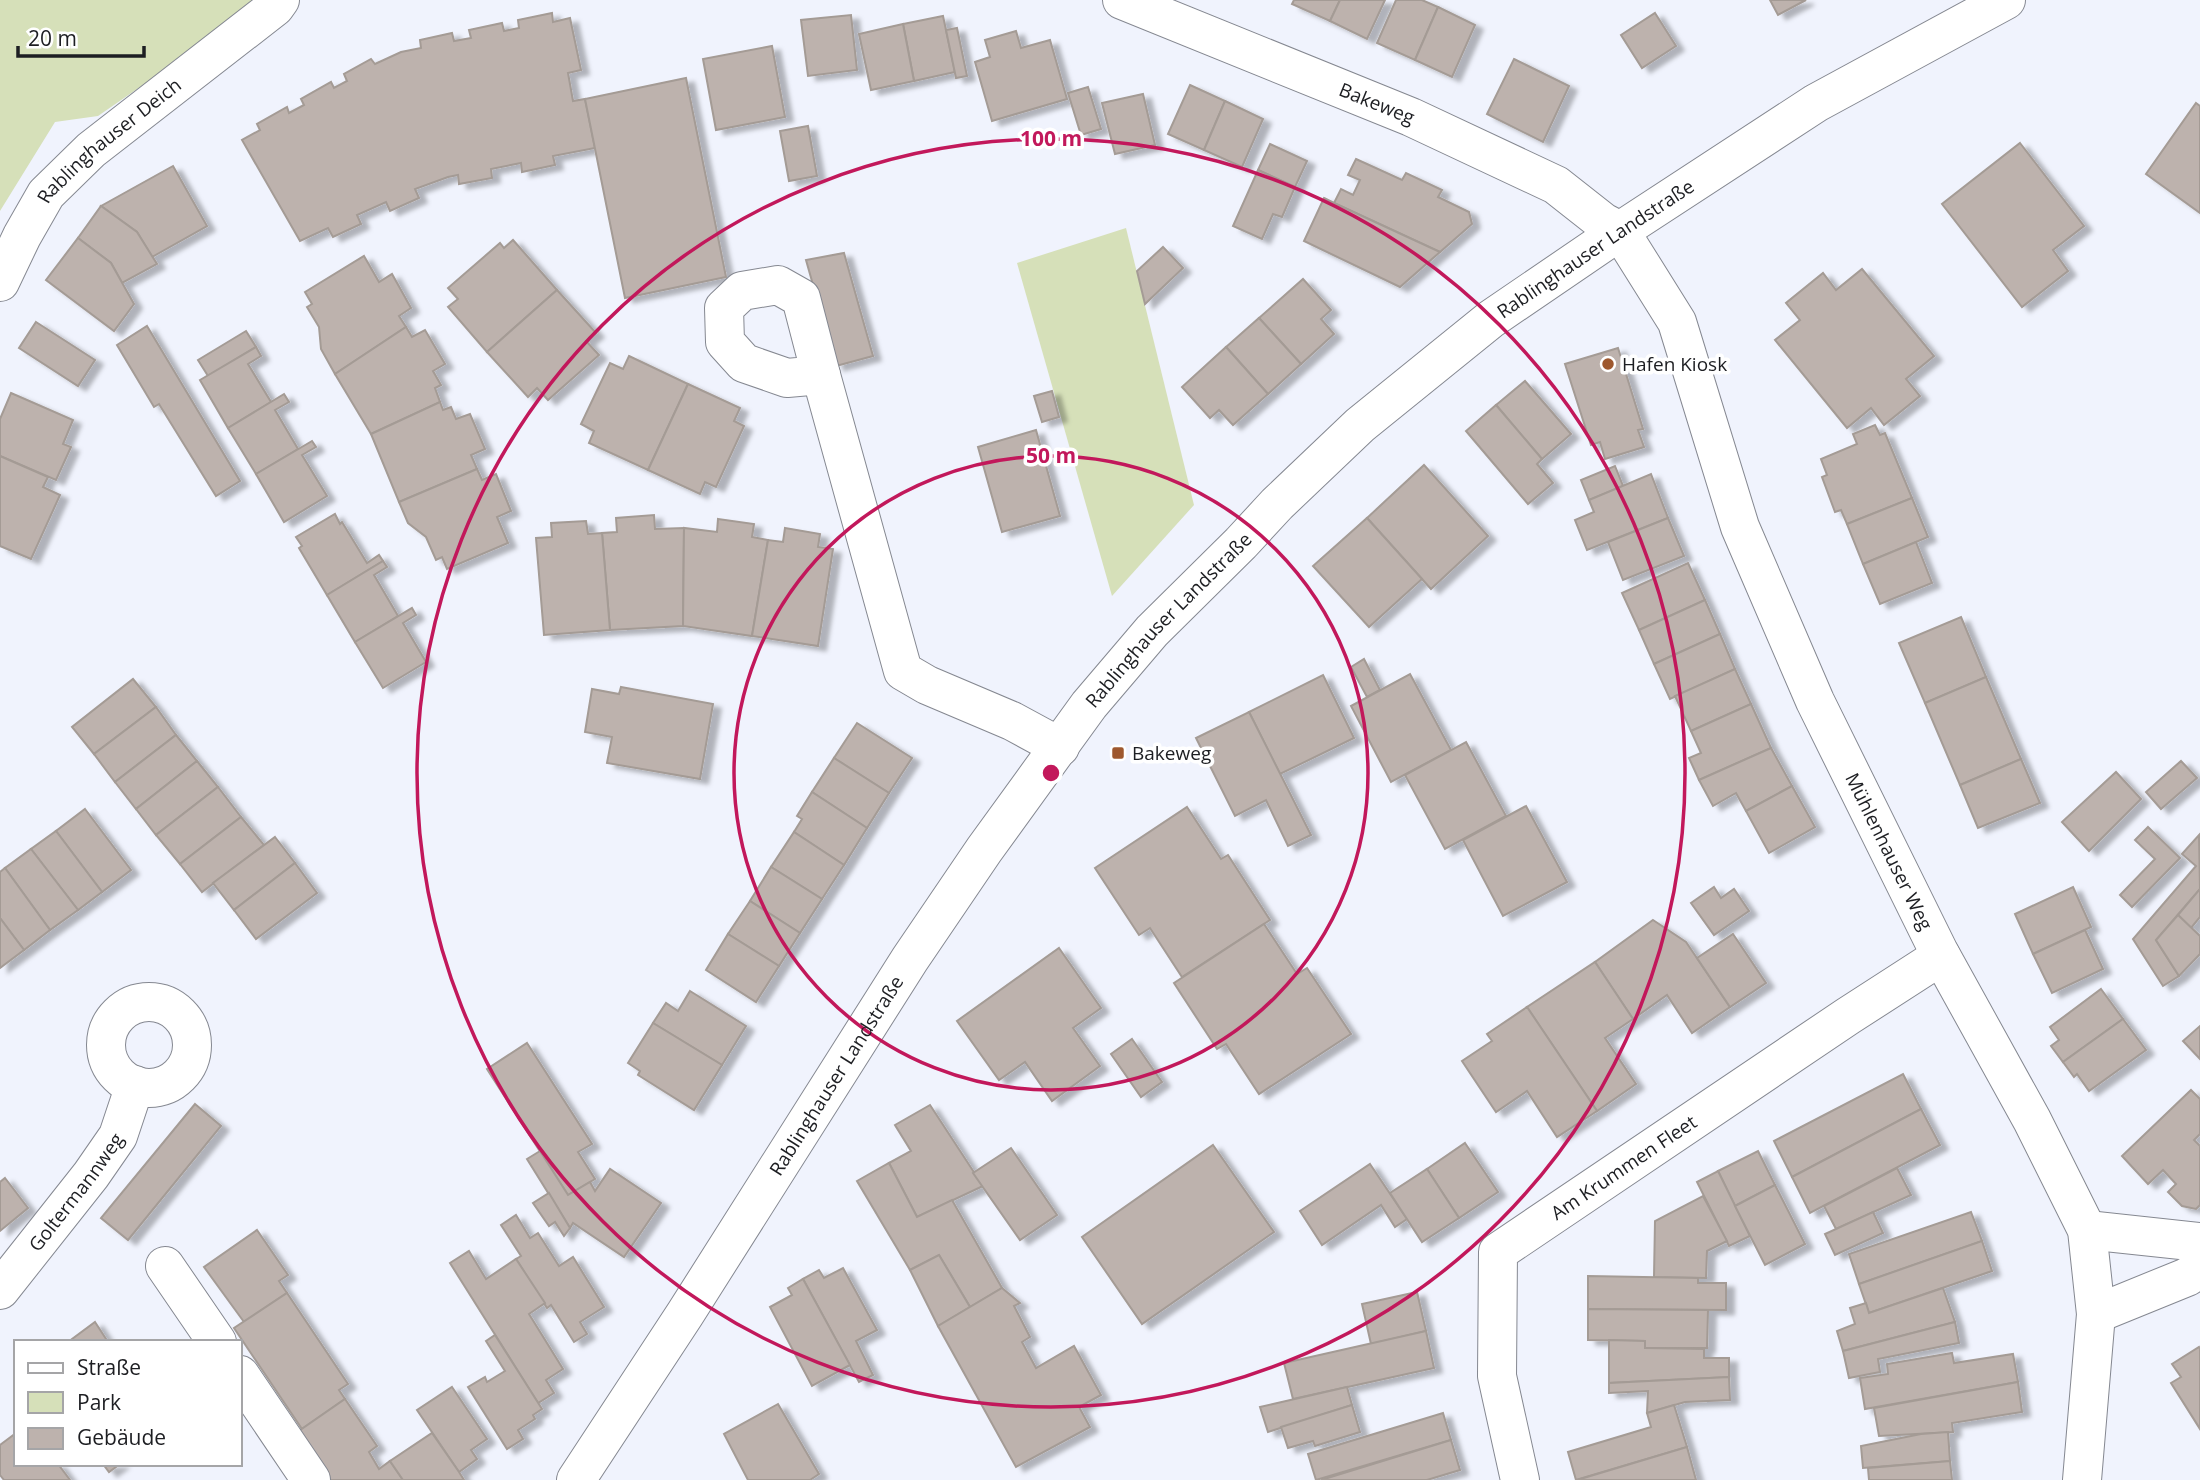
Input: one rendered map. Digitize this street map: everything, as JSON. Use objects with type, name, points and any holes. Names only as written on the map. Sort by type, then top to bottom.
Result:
[{"type":"street","name":"Rablinghauser Deich","points":[[0,282],[46,194],[91,150],[275,7],[280,0]]},
{"type":"street","name":"Bakeweg","points":[[1122,0],[1411,117],[1556,185],[1603,222],[1620,231]]},
{"type":"street","name":"Rablinghauser Landstraße","points":[[576,1480],[685,1314],[909,959],[1089,705],[1152,631],[1277,504],[1360,425],[1491,319],[1816,103],[2005,0]]},
{"type":"street","name":"Mühlenhauser Weg","points":[[1620,231],[1677,322],[1740,527],[1815,701],[1941,956],[2032,1120],[2087,1230],[2096,1314],[2082,1480]]},
{"type":"street","points":[[821,374],[903,671],[927,685],[1012,721],[1060,747]]},
{"type":"street","name":"Am Krummen Fleet","points":[[1520,1480],[1497,1376],[1498,1252],[1941,956]]},
{"type":"street","name":"Goltermannweg","points":[[0,1290],[92,1175],[118,1136],[135,1086]]},
{"type":"street","points":[[2087,1230],[2200,1242]]},
{"type":"street","points":[[165,1266],[216,1340]]},
{"type":"street","points":[[2096,1314],[2187,1277],[2200,1269]]},
{"type":"street","points":[[242,1378],[311,1480]]},
{"type":"green space","points":[[0,0],[255,0],[169,67],[98,116],[55,122],[0,211]]},
{"type":"green space","points":[[1126,228],[1194,505],[1112,596],[1017,263]]},
{"type":"building","points":[[1294,0],[1340,0],[1330,21],[1292,4]]},
{"type":"building","points":[[1340,0],[1385,0],[1367,39],[1330,21]]},
{"type":"building","points":[[1396,0],[1422,0],[1438,7],[1415,60],[1377,43]]},
{"type":"building","points":[[1770,0],[1806,0],[1778,15]]},
{"type":"building","points":[[1438,7],[1475,25],[1452,77],[1415,60]]},
{"type":"building","points":[[552,13],[553,22],[570,18],[581,70],[568,73],[573,101],[585,99],[595,148],[553,156],[555,165],[522,172],[521,163],[491,169],[492,178],[459,184],[458,175],[448,177],[415,189],[419,198],[390,211],[386,202],[357,215],[361,224],[333,237],[328,228],[300,241],[242,140],[260,130],[257,124],[287,107],[289,113],[304,105],[301,99],[331,82],[334,88],[347,81],[344,74],[371,59],[375,64],[401,52],[421,48],[420,40],[452,33],[454,41],[471,38],[469,30],[502,23],[504,31],[519,28],[518,20]]},
{"type":"building","points":[[1655,13],[1676,46],[1642,68],[1621,35]]},
{"type":"building","points":[[851,15],[857,70],[808,76],[801,20]]},
{"type":"building","points":[[943,16],[955,72],[914,81],[903,24]]},
{"type":"building","points":[[903,24],[914,81],[871,90],[859,34]]},
{"type":"building","points":[[957,28],[967,76],[956,78],[946,30]]},
{"type":"building","points":[[1016,31],[1021,48],[1050,40],[1067,99],[992,121],[975,62],[990,57],[985,40]]},
{"type":"building","points":[[772,46],[785,117],[716,130],[703,59]]},
{"type":"building","points":[[1514,59],[1569,86],[1543,142],[1487,114]]},
{"type":"building","points":[[686,78],[726,277],[625,298],[585,99]]},
{"type":"building","points":[[1190,85],[1225,101],[1204,150],[1168,134]]},
{"type":"building","points":[[1088,87],[1101,129],[1081,135],[1068,93]]},
{"type":"building","points":[[1143,94],[1155,145],[1115,154],[1102,103]]},
{"type":"building","points":[[1225,101],[1263,119],[1242,167],[1204,150]]},
{"type":"building","points":[[2196,103],[2200,106],[2200,213],[2146,174]]},
{"type":"building","points":[[808,126],[817,176],[789,181],[780,131]]},
{"type":"building","points":[[2020,143],[2084,226],[2053,250],[2068,271],[2022,307],[1942,204]]},
{"type":"building","points":[[1270,144],[1307,161],[1295,187],[1258,170]]},
{"type":"building","points":[[1356,159],[1402,180],[1406,173],[1442,190],[1438,197],[1469,212],[1472,224],[1440,252],[1334,203],[1341,189],[1353,195],[1360,180],[1348,175]]},
{"type":"building","points":[[173,166],[207,226],[152,257],[137,232],[101,206]]},
{"type":"building","points":[[1258,170],[1295,187],[1282,217],[1273,214],[1262,239],[1233,226]]},
{"type":"building","points":[[1324,198],[1440,252],[1400,287],[1304,241]]},
{"type":"building","points":[[101,206],[137,232],[157,264],[122,283],[111,263],[78,238]]},
{"type":"building","points":[[78,238],[111,263],[134,304],[114,331],[46,280]]},
{"type":"building","points":[[513,240],[557,290],[487,352],[448,307],[458,299],[448,288],[500,243],[504,248]]},
{"type":"building","points":[[1163,247],[1183,268],[1145,304],[1137,271]]},
{"type":"building","points":[[844,253],[873,356],[836,366],[806,260]]},
{"type":"building","points":[[364,256],[379,282],[392,274],[411,308],[399,316],[406,327],[335,374],[321,349],[319,327],[307,307],[312,304],[305,292]]},
{"type":"building","points":[[1862,269],[1934,356],[1906,379],[1920,396],[1884,425],[1871,408],[1847,428],[1775,340],[1800,320],[1786,303],[1823,273],[1836,290]]},
{"type":"building","points":[[1303,279],[1331,310],[1321,319],[1334,334],[1301,364],[1259,318]]},
{"type":"building","points":[[557,290],[596,333],[586,341],[599,355],[548,400],[537,388],[528,397],[487,352]]},
{"type":"building","points":[[1259,318],[1301,364],[1268,394],[1226,347]]},
{"type":"building","points":[[36,322],[95,360],[78,386],[19,348]]},
{"type":"building","points":[[147,326],[240,481],[216,496],[159,404],[154,407],[117,345]]},
{"type":"building","points":[[406,327],[412,337],[425,330],[445,364],[433,371],[441,385],[435,388],[440,402],[371,434],[335,374]]},
{"type":"building","points":[[246,331],[256,347],[208,376],[198,360]]},
{"type":"building","points":[[256,347],[261,356],[248,364],[271,402],[228,428],[200,380]]},
{"type":"building","points":[[1226,347],[1268,394],[1233,425],[1219,410],[1210,418],[1182,387]]},
{"type":"building","points":[[1618,348],[1643,429],[1638,430],[1644,447],[1605,459],[1600,442],[1591,445],[1565,364]]},
{"type":"building","points":[[629,356],[688,384],[648,470],[589,443],[594,431],[581,424],[610,363],[623,369]]},
{"type":"building","points":[[1525,381],[1571,434],[1542,459],[1496,405]]},
{"type":"building","points":[[688,384],[740,408],[734,421],[744,426],[716,487],[705,482],[700,494],[648,470]]},
{"type":"building","points":[[1052,391],[1059,417],[1042,422],[1034,396]]},
{"type":"building","points":[[11,393],[73,420],[63,444],[71,447],[56,480],[0,456],[0,419]]},
{"type":"building","points":[[284,394],[289,402],[275,410],[298,449],[256,474],[228,428]]},
{"type":"building","points":[[440,402],[443,410],[451,407],[456,419],[470,414],[485,449],[471,455],[477,469],[399,502],[371,434]]},
{"type":"building","points":[[1496,405],[1542,459],[1537,464],[1553,483],[1528,504],[1466,431]]},
{"type":"building","points":[[1875,425],[1880,435],[1885,433],[1912,498],[1847,524],[1841,510],[1835,512],[1822,477],[1827,475],[1821,459],[1857,444],[1853,434]]},
{"type":"building","points":[[1036,430],[1060,516],[1002,532],[978,447]]},
{"type":"building","points":[[312,441],[316,447],[302,455],[327,496],[284,522],[256,474]]},
{"type":"building","points":[[0,456],[48,477],[43,487],[60,495],[31,559],[0,546]]},
{"type":"building","points":[[1424,465],[1488,536],[1431,589],[1367,518]]},
{"type":"building","points":[[1615,466],[1623,486],[1589,500],[1581,480]]},
{"type":"building","points":[[477,469],[482,480],[496,474],[511,511],[497,517],[508,543],[447,569],[442,557],[436,560],[426,537],[408,523],[399,502]]},
{"type":"building","points":[[1651,474],[1668,518],[1587,550],[1575,520],[1594,512],[1589,500]]},
{"type":"building","points":[[1912,498],[1928,537],[1863,564],[1847,524]]},
{"type":"building","points":[[335,514],[367,563],[379,555],[383,561],[327,595],[299,548],[302,546],[296,537]]},
{"type":"building","points":[[654,515],[655,529],[684,528],[683,626],[610,630],[602,533],[617,532],[616,518]]},
{"type":"building","points":[[1367,518],[1422,579],[1369,627],[1313,566]]},
{"type":"building","points":[[1668,518],[1684,556],[1623,580],[1608,542]]},
{"type":"building","points":[[718,519],[754,524],[752,537],[768,540],[752,636],[683,626],[684,528],[717,532]]},
{"type":"building","points":[[586,521],[588,534],[602,533],[610,630],[544,635],[536,538],[552,537],[551,523]]},
{"type":"building","points":[[785,528],[820,534],[818,547],[833,549],[818,646],[752,636],[768,540],[783,542]]},
{"type":"building","points":[[1916,542],[1932,583],[1880,604],[1863,564]]},
{"type":"building","points":[[383,561],[387,567],[374,575],[398,616],[355,642],[327,595]]},
{"type":"building","points":[[1688,563],[1705,600],[1639,630],[1622,593]]},
{"type":"building","points":[[1705,600],[1720,634],[1654,664],[1639,630]]},
{"type":"building","points":[[412,608],[416,615],[403,623],[426,662],[383,688],[355,642]]},
{"type":"building","points":[[1961,617],[1986,677],[1925,703],[1899,643]]},
{"type":"building","points":[[1720,634],[1735,669],[1670,699],[1654,664]]},
{"type":"building","points":[[1364,659],[1380,690],[1367,697],[1351,667]]},
{"type":"building","points":[[1735,669],[1751,704],[1691,731],[1675,696]]},
{"type":"building","points":[[1410,674],[1451,750],[1391,782],[1351,706]]},
{"type":"building","points":[[1323,675],[1354,738],[1280,774],[1249,712]]},
{"type":"building","points":[[1986,677],[2021,759],[1960,785],[1925,703]]},
{"type":"building","points":[[133,679],[156,707],[94,754],[72,727]]},
{"type":"building","points":[[621,687],[713,704],[700,779],[607,763],[612,737],[585,732],[592,689],[619,694]]},
{"type":"building","points":[[1751,704],[1771,748],[1699,780],[1689,758],[1701,753],[1691,731]]},
{"type":"building","points":[[156,707],[176,735],[115,782],[94,754]]},
{"type":"building","points":[[1249,712],[1311,835],[1288,846],[1266,800],[1235,816],[1196,738]]},
{"type":"building","points":[[857,723],[912,758],[889,793],[834,758]]},
{"type":"building","points":[[176,735],[197,761],[136,809],[115,782]]},
{"type":"building","points":[[1466,742],[1506,816],[1445,849],[1405,775]]},
{"type":"building","points":[[1771,748],[1792,786],[1746,811],[1736,793],[1713,806],[1699,780]]},
{"type":"building","points":[[834,758],[889,793],[867,828],[812,792]]},
{"type":"building","points":[[2021,759],[2040,803],[1978,828],[1960,785]]},
{"type":"building","points":[[197,761],[218,787],[156,835],[136,809]]},
{"type":"building","points":[[2181,761],[2197,778],[2161,809],[2146,792]]},
{"type":"building","points":[[2116,772],[2141,799],[2089,851],[2062,822]]},
{"type":"building","points":[[1792,786],[1815,827],[1769,853],[1746,811]]},
{"type":"building","points":[[218,787],[241,817],[180,864],[156,835]]},
{"type":"building","points":[[812,792],[867,828],[844,865],[794,832],[802,819],[797,816]]},
{"type":"building","points":[[1526,806],[1567,882],[1503,916],[1463,840]]},
{"type":"building","points":[[1187,807],[1221,859],[1228,855],[1270,920],[1182,977],[1150,928],[1139,935],[1095,868]]},
{"type":"building","points":[[85,809],[131,870],[102,892],[56,831]]},
{"type":"building","points":[[241,817],[264,845],[202,892],[180,864]]},
{"type":"building","points":[[2148,827],[2180,858],[2132,907],[2120,895],[2155,859],[2135,840]]},
{"type":"building","points":[[56,831],[102,892],[78,910],[31,849]]},
{"type":"building","points":[[794,832],[844,865],[822,899],[771,867]]},
{"type":"building","points":[[2199,835],[2200,889],[2156,940],[2179,976],[2163,986],[2133,939],[2196,866],[2182,854]]},
{"type":"building","points":[[275,837],[295,863],[234,910],[213,883]]},
{"type":"building","points":[[31,849],[78,910],[50,930],[5,868]]},
{"type":"building","points":[[295,863],[317,893],[256,939],[234,910]]},
{"type":"building","points":[[771,867],[822,899],[800,933],[750,901]]},
{"type":"building","points":[[5,868],[50,930],[24,950],[0,918],[0,872]]},
{"type":"building","points":[[1714,887],[1721,898],[1734,889],[1749,911],[1714,935],[1691,903]]},
{"type":"building","points":[[2073,887],[2091,927],[2033,954],[2015,914]]},
{"type":"building","points":[[2200,889],[2200,917],[2191,928],[2178,915]]},
{"type":"building","points":[[750,901],[800,933],[779,966],[728,934]]},
{"type":"building","points":[[2178,915],[2200,936],[2200,954],[2179,976],[2156,940]]},
{"type":"building","points":[[0,918],[24,950],[0,968]]},
{"type":"building","points":[[1653,920],[1686,942],[1730,1007],[1692,1033],[1667,995],[1633,1019],[1595,962]]},
{"type":"building","points":[[1264,924],[1297,974],[1307,968],[1351,1034],[1259,1094],[1226,1044],[1217,1049],[1174,983]]},
{"type":"building","points":[[2085,930],[2103,969],[2052,993],[2033,954]]},
{"type":"building","points":[[728,934],[779,966],[756,1002],[706,970]]},
{"type":"building","points":[[1733,934],[1766,983],[1730,1007],[1697,958]]},
{"type":"building","points":[[1059,948],[1101,1008],[1073,1028],[1100,1066],[1052,1101],[1025,1062],[999,1080],[957,1021]]},
{"type":"building","points":[[1595,962],[1633,1019],[1605,1038],[1636,1084],[1597,1111],[1527,1007]]},
{"type":"building","points":[[2101,989],[2123,1019],[2063,1062],[2051,1046],[2059,1040],[2050,1027]]},
{"type":"building","points":[[690,991],[746,1026],[722,1065],[653,1023],[666,1003],[678,1011]]},
{"type":"building","points":[[1527,1007],[1597,1111],[1557,1137],[1527,1091],[1496,1112],[1462,1061],[1492,1041],[1487,1034]]},
{"type":"building","points":[[2123,1019],[2146,1050],[2089,1091],[2077,1074],[2074,1077],[2063,1062]]},
{"type":"building","points":[[653,1023],[722,1065],[694,1110],[638,1075],[640,1071],[628,1063]]},
{"type":"building","points":[[2200,1026],[2200,1059],[2183,1041]]},
{"type":"building","points":[[1132,1039],[1162,1082],[1141,1097],[1111,1054]]},
{"type":"building","points":[[527,1043],[592,1144],[578,1152],[595,1179],[568,1195],[487,1069]]},
{"type":"building","points":[[1903,1074],[1921,1109],[1792,1177],[1774,1141]]},
{"type":"building","points":[[2191,1090],[2200,1099],[2200,1134],[2194,1140],[2200,1146],[2200,1205],[2196,1209],[2182,1206],[2168,1192],[2176,1184],[2163,1170],[2148,1184],[2122,1156]]},
{"type":"building","points":[[195,1104],[221,1126],[128,1240],[101,1218]]},
{"type":"building","points":[[930,1105],[983,1186],[917,1217],[889,1163],[911,1151],[895,1125]]},
{"type":"building","points":[[1921,1109],[1940,1145],[1810,1213],[1792,1177]]},
{"type":"building","points":[[1465,1143],[1498,1192],[1459,1218],[1427,1169]]},
{"type":"building","points":[[1213,1145],[1274,1232],[1142,1324],[1082,1237]]},
{"type":"building","points":[[1011,1148],[1057,1215],[1020,1240],[973,1173]]},
{"type":"building","points":[[540,1151],[568,1195],[590,1182],[595,1191],[610,1169],[661,1203],[624,1257],[573,1223],[570,1228],[527,1159]]},
{"type":"building","points":[[1758,1151],[1775,1185],[1735,1206],[1718,1171]]},
{"type":"building","points":[[889,1163],[917,1217],[952,1200],[1002,1288],[970,1307],[939,1255],[910,1270],[857,1181]]},
{"type":"building","points":[[1370,1164],[1407,1219],[1395,1227],[1381,1205],[1322,1245],[1300,1211]]},
{"type":"building","points":[[1897,1168],[1911,1195],[1836,1229],[1824,1206]]},
{"type":"building","points":[[1427,1169],[1459,1218],[1422,1242],[1390,1193]]},
{"type":"building","points":[[1718,1171],[1750,1236],[1729,1246],[1697,1182]]},
{"type":"building","points":[[5,1178],[28,1208],[0,1231],[0,1182]]},
{"type":"building","points":[[1775,1185],[1805,1244],[1765,1265],[1735,1206]]},
{"type":"building","points":[[549,1193],[570,1228],[564,1236],[555,1222],[549,1226],[533,1203]]},
{"type":"building","points":[[1703,1196],[1727,1241],[1707,1251],[1706,1278],[1654,1277],[1655,1221]]},
{"type":"building","points":[[1873,1212],[1883,1233],[1835,1255],[1825,1234]]},
{"type":"building","points":[[1971,1212],[1982,1241],[1859,1284],[1849,1254]]},
{"type":"building","points":[[516,1215],[530,1238],[538,1233],[559,1266],[573,1257],[604,1307],[580,1322],[587,1334],[574,1342],[551,1305],[547,1308],[516,1259],[521,1256],[501,1225]]},
{"type":"building","points":[[257,1230],[288,1275],[279,1281],[287,1293],[244,1322],[204,1267]]},
{"type":"building","points":[[1982,1241],[1992,1271],[1869,1313],[1859,1284]]},
{"type":"building","points":[[469,1251],[486,1279],[516,1259],[545,1303],[529,1314],[563,1369],[546,1380],[554,1393],[538,1403],[450,1263]]},
{"type":"building","points":[[939,1255],[970,1307],[938,1326],[910,1270]]},
{"type":"building","points":[[843,1268],[877,1330],[856,1341],[873,1375],[859,1382],[803,1279],[819,1270],[824,1278]]},
{"type":"building","points":[[1588,1276],[1698,1278],[1698,1283],[1726,1283],[1726,1310],[1588,1309]]},
{"type":"building","points":[[803,1279],[850,1365],[812,1386],[770,1307],[792,1295],[788,1288]]},
{"type":"building","points":[[1002,1288],[1020,1303],[1014,1306],[1030,1337],[1022,1342],[1036,1368],[1074,1346],[1101,1395],[1079,1407],[1090,1427],[1016,1467],[938,1326]]},
{"type":"building","points":[[1943,1288],[1955,1322],[1843,1351],[1837,1331],[1855,1324],[1850,1308],[1866,1303],[1869,1313]]},
{"type":"building","points":[[1417,1292],[1426,1331],[1371,1344],[1362,1304]]},
{"type":"building","points":[[287,1293],[348,1384],[339,1390],[345,1399],[302,1429],[234,1328]]},
{"type":"building","points":[[1588,1309],[1708,1310],[1707,1348],[1645,1348],[1645,1341],[1588,1340]]},
{"type":"building","points":[[95,1322],[107,1340],[71,1340]]},
{"type":"building","points":[[1955,1322],[1959,1343],[1878,1359],[1880,1372],[1849,1378],[1843,1351]]},
{"type":"building","points":[[1426,1331],[1434,1368],[1293,1399],[1284,1363]]},
{"type":"building","points":[[495,1335],[542,1409],[533,1415],[535,1419],[518,1430],[523,1439],[507,1449],[468,1387],[485,1377],[487,1382],[505,1371],[486,1341]]},
{"type":"building","points":[[1609,1340],[1645,1341],[1645,1348],[1704,1349],[1704,1358],[1729,1358],[1729,1377],[1609,1383]]},
{"type":"building","points":[[2199,1347],[2200,1429],[2171,1383],[2181,1377],[2172,1364]]},
{"type":"building","points":[[1952,1353],[1954,1363],[2013,1354],[2018,1382],[1865,1409],[1860,1378],[1888,1374],[1887,1364]]},
{"type":"building","points":[[1729,1377],[1730,1400],[1685,1402],[1647,1413],[1648,1391],[1609,1393],[1609,1383]]},
{"type":"building","points":[[2018,1382],[2022,1412],[1952,1423],[1953,1432],[1879,1436],[1874,1408]]},
{"type":"building","points":[[452,1387],[487,1439],[471,1450],[477,1459],[459,1472],[417,1410]]},
{"type":"building","points":[[1347,1387],[1352,1405],[1268,1432],[1260,1407]]},
{"type":"building","points":[[345,1399],[377,1446],[369,1452],[379,1469],[390,1461],[403,1480],[324,1480],[293,1435]]},
{"type":"building","points":[[778,1404],[819,1474],[810,1480],[748,1480],[724,1434]]},
{"type":"building","points":[[1352,1405],[1360,1432],[1315,1446],[1313,1441],[1288,1448],[1281,1427]]},
{"type":"building","points":[[1674,1405],[1687,1447],[1576,1480],[1568,1452],[1651,1427],[1647,1413]]},
{"type":"building","points":[[1443,1413],[1451,1440],[1316,1480],[1308,1454]]},
{"type":"building","points":[[1948,1432],[1950,1461],[1863,1468],[1861,1446],[1921,1434]]},
{"type":"building","points":[[432,1433],[464,1480],[403,1480],[390,1461]]},
{"type":"building","points":[[14,1434],[14,1466],[60,1466],[70,1480],[4,1480],[0,1475],[0,1445]]},
{"type":"building","points":[[1451,1440],[1460,1470],[1427,1480],[1321,1480]]},
{"type":"building","points":[[1687,1447],[1696,1480],[1577,1480]]},
{"type":"building","points":[[1950,1461],[1952,1480],[1869,1480],[1868,1468]]},
{"type":"building","points":[[104,1466],[117,1466],[109,1472]]},
{"type":"place","name":"Hafen Kiosk","points":[[1608,364]]},
{"type":"place","name":"Bakeweg","points":[[1118,753]]}]
